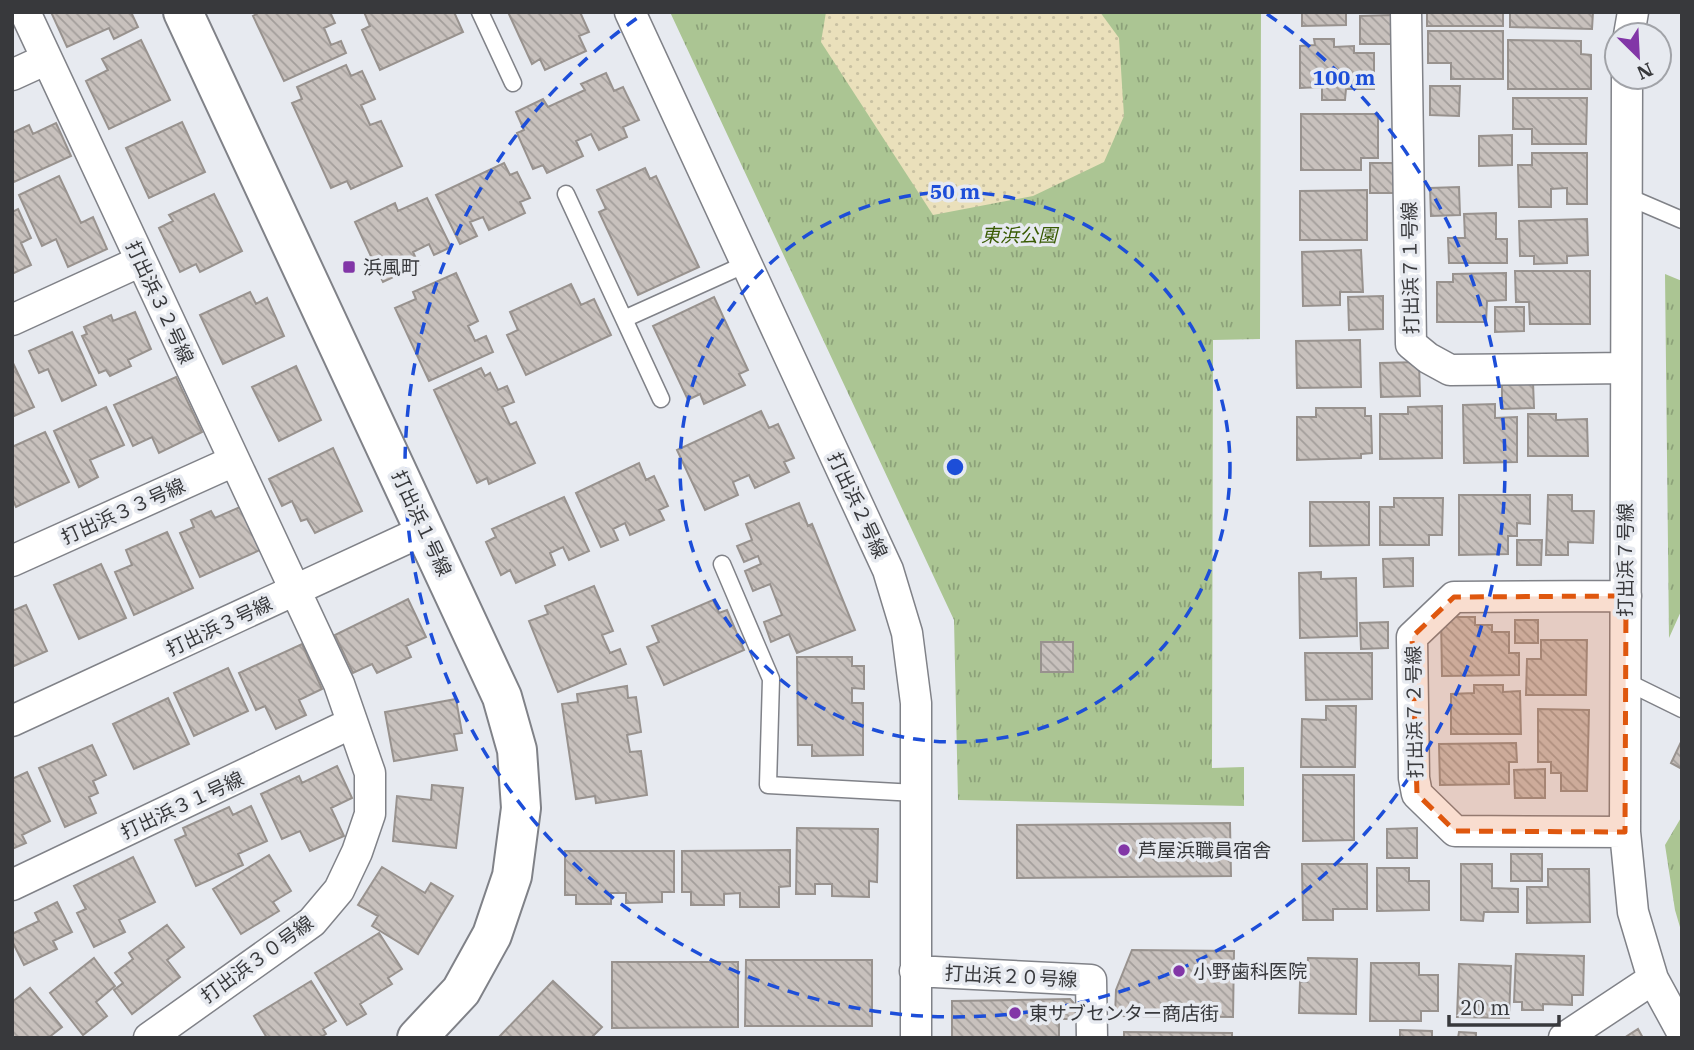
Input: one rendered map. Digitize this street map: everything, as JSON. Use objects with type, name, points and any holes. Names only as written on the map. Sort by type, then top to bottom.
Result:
[{"type":"street","name":"打出浜３２号線","points":[[25,12],[294,591]]},
{"type":"street","name":"打出浜１号線","points":[[183,12],[502,697],[517,750],[521,808],[512,876],[492,935],[461,991],[417,1038]]},
{"type":"street","name":"打出浜２号線","points":[[630,12],[888,570],[907,634],[916,703],[916,1038]]},
{"type":"street","name":"打出浜７１号線","points":[[1406,12],[1411,344],[1428,358],[1450,370],[1626,368]]},
{"type":"street","points":[[12,75],[47,59]]},
{"type":"street","name":"打出浜７号線","points":[[1628,91],[1625,832],[1633,912],[1653,979],[1682,1032]]},
{"type":"street","points":[[12,320],[141,261]]},
{"type":"street","name":"打出浜３３号線","points":[[12,561],[234,461]]},
{"type":"street","name":"打出浜３号線","points":[[12,721],[425,530]]},
{"type":"street","name":"打出浜３０号線","points":[[149,1038],[312,922],[339,890],[357,852],[370,814],[370,773],[339,684],[294,591]]},
{"type":"street","name":"打出浜７２号線","points":[[1625,832],[1455,831],[1417,794],[1413,778],[1412,637],[1454,597],[1626,596]]},
{"type":"street","name":"打出浜３１号線","points":[[12,885],[352,723]]},
{"type":"street","name":"打出浜２０号線","points":[[915,971],[1091,980],[1092,1038]]},
{"type":"street","points":[[1564,1038],[1653,979]]},
{"type":"lane","points":[[480,12],[513,83]]},
{"type":"lane","points":[[566,194],[661,399]]},
{"type":"lane","points":[[1626,196],[1682,220]]},
{"type":"lane","points":[[624,319],[746,264]]},
{"type":"lane","points":[[722,564],[771,679],[768,785],[916,793]]},
{"type":"lane","points":[[1625,681],[1682,709]]},
{"type":"highlighted area","points":[[1626,596],[1625,832],[1455,831],[1417,794],[1412,637],[1454,597]]},
{"type":"green space","name":"東浜公園","points":[[670,12],[1261,12],[1260,339],[1213,340],[1212,768],[1244,767],[1244,806],[958,800],[954,620]]},
{"type":"green space","points":[[1665,274],[1682,281],[1682,609],[1669,638]]},
{"type":"green space","points":[[1682,816],[1682,934],[1675,910],[1665,845]]},
{"type":"sand","points":[[826,12],[1100,12],[1119,38],[1124,116],[1104,162],[1033,196],[933,215],[821,42]]},
{"type":"building","points":[[51,12],[131,12],[138,27],[114,39],[109,28],[67,47]]},
{"type":"building","points":[[260,12],[330,12],[335,23],[324,28],[331,45],[341,41],[346,53],[284,81],[253,16]]},
{"type":"building","points":[[364,12],[454,12],[463,32],[380,70],[362,30],[370,26]]},
{"type":"building","points":[[508,12],[580,12],[589,32],[579,36],[586,51],[545,70],[540,59],[532,64]]},
{"type":"building","points":[[1302,12],[1346,12],[1346,25],[1302,26]]},
{"type":"building","points":[[1427,12],[1503,12],[1503,26],[1427,26]]},
{"type":"building","points":[[1510,12],[1593,12],[1592,29],[1510,27]]},
{"type":"building","points":[[1391,15],[1392,44],[1360,44],[1360,16]]},
{"type":"building","points":[[1428,31],[1503,31],[1503,79],[1451,79],[1451,63],[1428,63]]},
{"type":"building","points":[[1314,39],[1334,39],[1334,47],[1354,46],[1354,53],[1374,53],[1374,89],[1346,89],[1345,100],[1322,100],[1322,87],[1300,88],[1300,46],[1315,45]]},
{"type":"building","points":[[141,40],[170,100],[109,129],[86,81],[108,70],[102,59]]},
{"type":"building","points":[[1508,40],[1581,41],[1581,54],[1591,55],[1591,89],[1508,89]]},
{"type":"building","points":[[346,65],[351,76],[362,71],[375,99],[361,105],[370,125],[381,121],[402,166],[351,189],[347,181],[331,188],[292,103],[302,99],[297,87]]},
{"type":"building","points":[[606,73],[614,91],[623,87],[639,120],[623,127],[627,137],[599,150],[591,134],[576,141],[583,156],[547,173],[543,165],[533,169],[517,133],[524,130],[516,112],[543,99],[548,107],[585,90],[581,84]]},
{"type":"building","points":[[1430,86],[1460,86],[1459,116],[1430,115]]},
{"type":"building","points":[[1513,98],[1587,98],[1586,144],[1532,144],[1532,129],[1513,129]]},
{"type":"building","points":[[1301,114],[1378,114],[1378,158],[1361,158],[1361,170],[1301,170]]},
{"type":"building","points":[[182,122],[205,172],[149,198],[126,148]]},
{"type":"building","points":[[56,123],[71,156],[14,182],[12,133],[29,125],[33,134]]},
{"type":"building","points":[[1512,135],[1512,165],[1479,166],[1479,136]]},
{"type":"building","points":[[1532,153],[1587,153],[1587,204],[1567,204],[1567,188],[1551,189],[1551,207],[1519,207],[1518,165],[1532,165]]},
{"type":"building","points":[[504,163],[510,175],[517,172],[530,198],[520,202],[525,213],[489,230],[483,217],[470,222],[477,236],[460,244],[436,195]]},
{"type":"building","points":[[1370,163],[1398,163],[1398,193],[1370,193]]},
{"type":"building","points":[[645,168],[650,179],[656,176],[699,267],[638,295],[599,212],[606,209],[597,190]]},
{"type":"building","points":[[59,176],[81,223],[93,217],[107,249],[68,267],[56,239],[42,246],[19,195]]},
{"type":"building","points":[[1459,187],[1460,215],[1431,216],[1430,188]]},
{"type":"building","points":[[1367,190],[1367,240],[1300,240],[1300,191]]},
{"type":"building","points":[[214,194],[242,251],[200,272],[196,264],[180,272],[159,228],[173,221],[169,215]]},
{"type":"building","points":[[427,198],[451,247],[434,255],[429,244],[413,252],[419,265],[383,282],[355,222],[395,203],[398,211]]},
{"type":"building","points":[[18,209],[31,238],[21,243],[31,265],[12,274],[12,212]]},
{"type":"building","points":[[1496,213],[1496,239],[1507,239],[1507,263],[1449,263],[1448,238],[1465,238],[1464,214]]},
{"type":"building","points":[[1587,219],[1588,255],[1567,256],[1567,263],[1534,264],[1534,256],[1520,256],[1519,221]]},
{"type":"building","points":[[1361,250],[1363,292],[1340,292],[1340,305],[1303,306],[1302,252]]},
{"type":"building","points":[[1515,271],[1590,271],[1590,324],[1530,324],[1529,302],[1516,302]]},
{"type":"building","points":[[456,273],[478,321],[468,326],[475,341],[486,336],[493,352],[429,381],[395,308],[416,299],[413,292]]},
{"type":"building","points":[[1506,273],[1506,300],[1487,301],[1486,322],[1437,322],[1437,282],[1453,282],[1453,274]]},
{"type":"building","points":[[571,284],[581,305],[594,299],[611,335],[526,375],[507,335],[518,330],[510,312]]},
{"type":"building","points":[[250,292],[256,304],[267,298],[284,336],[223,364],[200,315]]},
{"type":"building","points":[[1383,296],[1383,329],[1349,330],[1348,297]]},
{"type":"building","points":[[714,297],[748,370],[739,374],[745,385],[704,404],[700,394],[688,400],[653,326]]},
{"type":"building","points":[[1495,307],[1524,307],[1524,331],[1495,332]]},
{"type":"building","points":[[135,312],[151,349],[128,360],[131,366],[110,376],[106,370],[99,373],[82,336],[87,334],[84,327],[111,315],[113,321]]},
{"type":"building","points":[[72,332],[96,385],[62,401],[48,369],[39,373],[29,351]]},
{"type":"building","points":[[1360,340],[1361,387],[1297,388],[1296,341]]},
{"type":"building","points":[[12,361],[34,407],[12,417]]},
{"type":"building","points":[[1419,362],[1420,396],[1381,397],[1380,363]]},
{"type":"building","points":[[296,366],[321,420],[279,441],[252,387]]},
{"type":"building","points":[[481,368],[485,376],[490,373],[498,390],[507,386],[514,402],[502,407],[510,425],[516,422],[535,463],[489,484],[487,478],[477,483],[434,390]]},
{"type":"building","points":[[176,377],[202,432],[159,453],[152,437],[133,446],[114,405]]},
{"type":"building","points":[[1502,382],[1533,382],[1534,408],[1502,409]]},
{"type":"building","points":[[1495,404],[1495,418],[1517,417],[1517,462],[1464,463],[1463,405]]},
{"type":"building","points":[[1442,406],[1442,458],[1380,459],[1380,414],[1408,414],[1408,407]]},
{"type":"building","points":[[106,407],[124,445],[90,460],[98,477],[79,487],[54,431]]},
{"type":"building","points":[[1316,408],[1365,408],[1365,416],[1371,416],[1372,453],[1361,454],[1361,458],[1297,460],[1297,417],[1316,417]]},
{"type":"building","points":[[761,411],[769,428],[778,424],[794,458],[784,462],[789,472],[755,488],[749,475],[733,482],[738,495],[705,510],[677,450]]},
{"type":"building","points":[[1528,414],[1556,414],[1556,420],[1587,419],[1588,456],[1528,456]]},
{"type":"building","points":[[45,432],[69,482],[16,507],[12,498],[12,447]]},
{"type":"building","points":[[333,448],[362,511],[315,533],[307,519],[301,521],[292,501],[282,506],[269,479]]},
{"type":"building","points":[[639,463],[646,480],[654,476],[668,506],[659,510],[664,520],[630,535],[625,523],[613,529],[618,540],[601,547],[576,493]]},
{"type":"building","points":[[1459,495],[1530,495],[1530,524],[1517,523],[1517,536],[1508,536],[1508,554],[1459,555]]},
{"type":"building","points":[[1548,495],[1572,495],[1572,511],[1594,511],[1593,543],[1568,542],[1568,555],[1546,555]]},
{"type":"building","points":[[564,497],[589,551],[569,560],[563,547],[550,553],[555,565],[516,583],[510,570],[501,575],[486,542],[496,537],[492,529]]},
{"type":"building","points":[[1394,498],[1443,498],[1442,535],[1429,535],[1429,545],[1380,545],[1380,507],[1394,507]]},
{"type":"building","points":[[1310,502],[1369,502],[1369,545],[1310,546]]},
{"type":"building","points":[[799,503],[808,526],[812,524],[855,630],[797,653],[789,634],[771,642],[764,622],[782,615],[770,584],[753,591],[745,571],[761,564],[758,556],[744,562],[737,546],[752,540],[746,524]]},
{"type":"building","points":[[240,507],[260,550],[200,577],[180,533],[194,527],[191,520],[211,511],[215,518]]},
{"type":"building","points":[[167,532],[193,588],[134,615],[115,572],[132,565],[126,550]]},
{"type":"building","points":[[1517,540],[1542,540],[1541,565],[1517,565]]},
{"type":"building","points":[[1413,558],[1413,586],[1384,587],[1383,559]]},
{"type":"building","points":[[101,564],[126,618],[79,639],[54,585]]},
{"type":"building","points":[[1321,572],[1321,579],[1356,578],[1357,636],[1300,638],[1299,573]]},
{"type":"building","points":[[594,586],[613,631],[602,635],[610,653],[620,649],[626,664],[558,692],[529,621],[548,614],[545,606]]},
{"type":"building","points":[[408,599],[426,637],[406,646],[411,657],[377,673],[372,664],[353,673],[335,635]]},
{"type":"building","points":[[713,600],[719,613],[727,610],[744,650],[664,685],[647,647],[659,642],[652,626]]},
{"type":"building","points":[[26,605],[47,651],[12,667],[12,611]]},
{"type":"building","points":[[1441,617],[1475,617],[1475,625],[1492,625],[1492,632],[1509,632],[1509,653],[1519,653],[1519,675],[1442,676]]},
{"type":"building","points":[[1515,620],[1538,620],[1538,643],[1515,643]]},
{"type":"building","points":[[1388,622],[1388,648],[1361,649],[1360,623]]},
{"type":"building","points":[[1541,640],[1587,640],[1586,695],[1526,695],[1527,659],[1541,659]]},
{"type":"building","points":[[1041,642],[1073,642],[1073,672],[1041,672]]},
{"type":"building","points":[[302,644],[322,689],[299,700],[306,715],[276,729],[265,706],[256,710],[239,673]]},
{"type":"building","points":[[1305,653],[1372,653],[1372,699],[1306,700]]},
{"type":"building","points":[[797,657],[852,657],[852,666],[864,666],[864,689],[852,688],[852,703],[863,703],[863,755],[812,756],[812,745],[798,745]]},
{"type":"building","points":[[228,668],[248,711],[194,736],[174,693]]},
{"type":"building","points":[[1474,685],[1503,685],[1503,692],[1520,691],[1521,734],[1451,734],[1451,694],[1474,693]]},
{"type":"building","points":[[627,686],[628,698],[636,697],[641,732],[627,735],[630,752],[641,751],[647,795],[596,803],[595,796],[576,799],[562,704],[578,702],[577,694]]},
{"type":"building","points":[[168,698],[189,744],[134,769],[113,724]]},
{"type":"building","points":[[456,699],[462,733],[454,734],[457,750],[394,761],[385,712]]},
{"type":"building","points":[[1326,706],[1356,706],[1355,767],[1301,767],[1302,719],[1326,720]]},
{"type":"building","points":[[1538,709],[1589,710],[1587,791],[1561,791],[1561,773],[1551,773],[1551,762],[1538,762]]},
{"type":"building","points":[[1682,740],[1682,769],[1671,763]]},
{"type":"building","points":[[1516,743],[1517,762],[1509,762],[1509,784],[1440,785],[1439,744]]},
{"type":"building","points":[[92,745],[106,775],[93,781],[98,793],[89,797],[96,813],[65,827],[39,768]]},
{"type":"building","points":[[337,766],[352,798],[331,808],[344,836],[310,851],[300,831],[282,839],[261,794],[299,776],[302,783]]},
{"type":"building","points":[[1545,769],[1545,798],[1515,798],[1514,770]]},
{"type":"building","points":[[27,772],[50,821],[22,835],[26,843],[12,849],[12,779]]},
{"type":"building","points":[[1303,775],[1354,775],[1354,840],[1303,841]]},
{"type":"building","points":[[432,785],[463,788],[456,848],[393,841],[397,796],[431,800]]},
{"type":"building","points":[[251,806],[267,841],[238,854],[243,865],[196,886],[175,840],[186,835],[183,828],[229,807],[233,815]]},
{"type":"building","name":"芦屋浜職員宿舎","points":[[1230,823],[1231,876],[1017,878],[1017,825]]},
{"type":"building","points":[[797,828],[878,829],[877,882],[869,881],[869,897],[832,896],[832,884],[815,884],[815,894],[796,894]]},
{"type":"building","points":[[1417,828],[1417,858],[1387,858],[1387,829]]},
{"type":"building","points":[[790,850],[790,886],[779,887],[779,907],[740,907],[740,893],[724,894],[724,905],[691,905],[691,892],[682,892],[682,851]]},
{"type":"building","points":[[565,851],[674,851],[674,892],[662,892],[662,902],[626,903],[626,893],[611,893],[611,904],[576,904],[576,895],[565,895]]},
{"type":"building","points":[[1511,854],[1542,854],[1542,881],[1511,881]]},
{"type":"building","points":[[269,855],[291,891],[273,902],[279,911],[241,934],[213,889]]},
{"type":"building","points":[[133,857],[155,902],[119,920],[125,932],[94,947],[77,913],[86,909],[74,886]]},
{"type":"building","points":[[1302,864],[1367,864],[1367,909],[1333,909],[1333,920],[1303,920]]},
{"type":"building","points":[[1461,864],[1492,864],[1492,888],[1518,889],[1518,912],[1484,912],[1483,921],[1461,920]]},
{"type":"building","points":[[382,867],[425,893],[431,883],[453,896],[418,954],[372,926],[378,916],[358,905]]},
{"type":"building","points":[[1377,868],[1409,868],[1409,881],[1429,881],[1429,910],[1377,911]]},
{"type":"building","points":[[1548,869],[1589,869],[1590,922],[1527,923],[1527,887],[1548,887]]},
{"type":"building","points":[[57,902],[72,932],[53,941],[57,949],[24,965],[12,941],[12,934],[39,921],[35,913]]},
{"type":"building","points":[[167,925],[184,947],[167,960],[180,977],[132,1014],[114,990],[123,983],[115,973],[133,959],[129,953]]},
{"type":"building","points":[[379,933],[402,969],[388,978],[392,984],[360,1004],[366,1014],[347,1025],[315,973]]},
{"type":"building","name":"小野歯科医院","points":[[1132,950],[1234,951],[1233,1017],[1115,1016],[1116,990]]},
{"type":"building","points":[[1516,954],[1584,956],[1583,995],[1572,995],[1572,1005],[1543,1004],[1543,1010],[1522,1010],[1522,1002],[1514,1002]]},
{"type":"building","points":[[94,958],[115,986],[96,1002],[107,1016],[83,1035],[50,993]]},
{"type":"building","points":[[1308,958],[1357,959],[1356,1014],[1299,1013],[1300,982],[1307,982]]},
{"type":"building","points":[[746,960],[872,960],[872,1026],[745,1026]]},
{"type":"building","points":[[612,962],[738,962],[738,1027],[612,1028]]},
{"type":"building","points":[[1371,963],[1419,963],[1419,975],[1438,975],[1438,1011],[1421,1011],[1421,1021],[1370,1021]]},
{"type":"building","points":[[1459,964],[1511,966],[1509,1018],[1457,1017]]},
{"type":"building","points":[[311,981],[336,1021],[323,1029],[326,1034],[319,1038],[267,1038],[254,1016]]},
{"type":"building","points":[[553,981],[602,1027],[591,1038],[498,1038]]},
{"type":"building","points":[[30,988],[62,1027],[48,1038],[12,1038],[12,1002]]},
{"type":"building","name":"東サブセンター商店街","points":[[1070,999],[1078,1008],[1078,1019],[1059,1019],[1059,1038],[952,1038],[952,1001]]},
{"type":"building","points":[[1638,1029],[1643,1038],[1624,1038]]},
{"type":"building","points":[[1400,1030],[1432,1031],[1432,1038],[1400,1038]]},
{"type":"building","points":[[1124,1032],[1232,1033],[1232,1038],[1124,1038]]},
{"type":"building","points":[[1459,1032],[1476,1033],[1476,1038],[1458,1038]]},
{"type":"place","name":"浜風町","points":[[349,267]]},
{"type":"place","name":"芦屋浜職員宿舎","points":[[1124,850]]},
{"type":"place","name":"小野歯科医院","points":[[1179,971]]},
{"type":"place","name":"東サブセンター商店街","points":[[1015,1013]]}]
